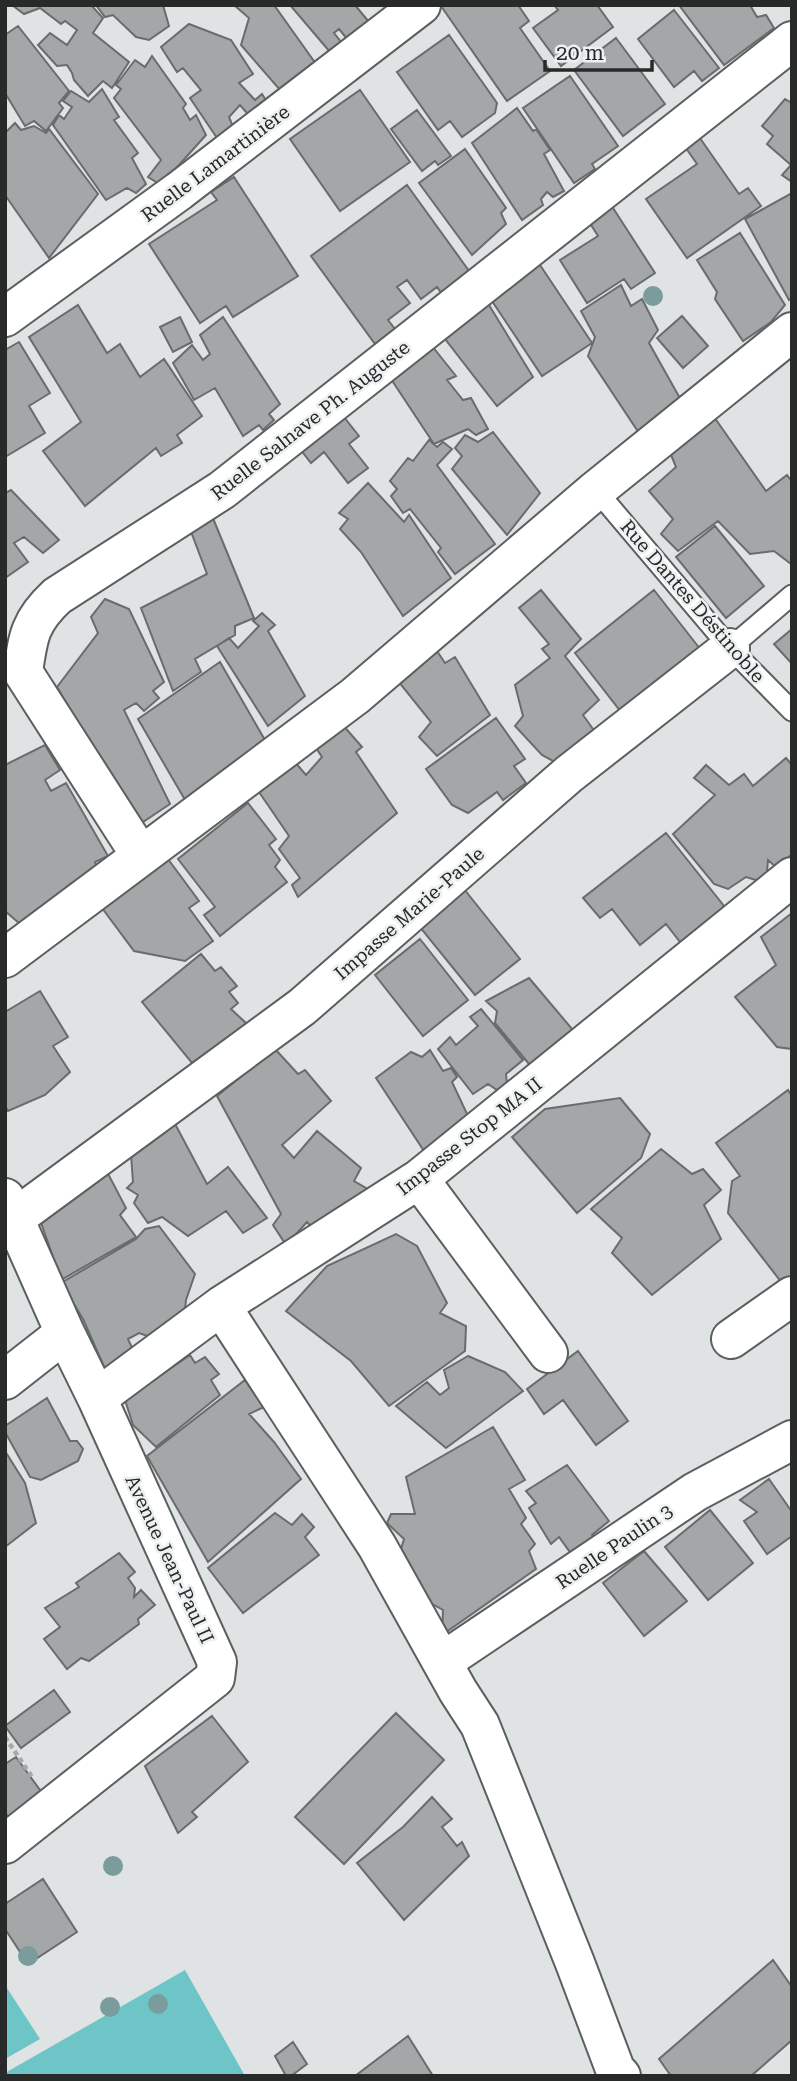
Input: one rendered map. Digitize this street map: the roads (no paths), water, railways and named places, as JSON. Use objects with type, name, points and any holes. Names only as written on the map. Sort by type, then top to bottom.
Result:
[{"type":"street","name":"Ruelle Lamartinière","points":[[5,317],[179,191],[421,5]]},
{"type":"street","name":"Ruelle Salnave Ph. Auguste","points":[[141,856],[23,672],[31,628],[42,611],[57,596],[222,490],[792,41]]},
{"type":"street","points":[[5,958],[355,696],[596,490],[792,332]]},
{"type":"street","name":"Impasse Marie-Paule","points":[[10,1208],[302,1007],[569,774],[730,648]]},
{"type":"street","name":"Impasse Stop MA II","points":[[97,1398],[221,1306],[419,1179],[792,877]]},
{"type":"street","points":[[419,1179],[548,1353]]},
{"type":"street","name":"Avenue Jean-Paul II","points":[[5,1844],[215,1678],[218,1669],[212,1649],[10,1208]]},
{"type":"street","points":[[731,1339],[792,1296]]},
{"type":"street","points":[[221,1306],[377,1546],[480,1725],[615,2069],[621,2076]]},
{"type":"street","points":[[5,1380],[65,1333]]},
{"type":"street","name":"Ruelle Paulin 3","points":[[442,1662],[695,1492],[792,1440]]},
{"type":"lane","name":"Rue Dantes Déstinoble","points":[[596,490],[730,648],[792,711]]},
{"type":"lane","name":"Impasse Marie-Paule","points":[[730,648],[792,594]]}]
